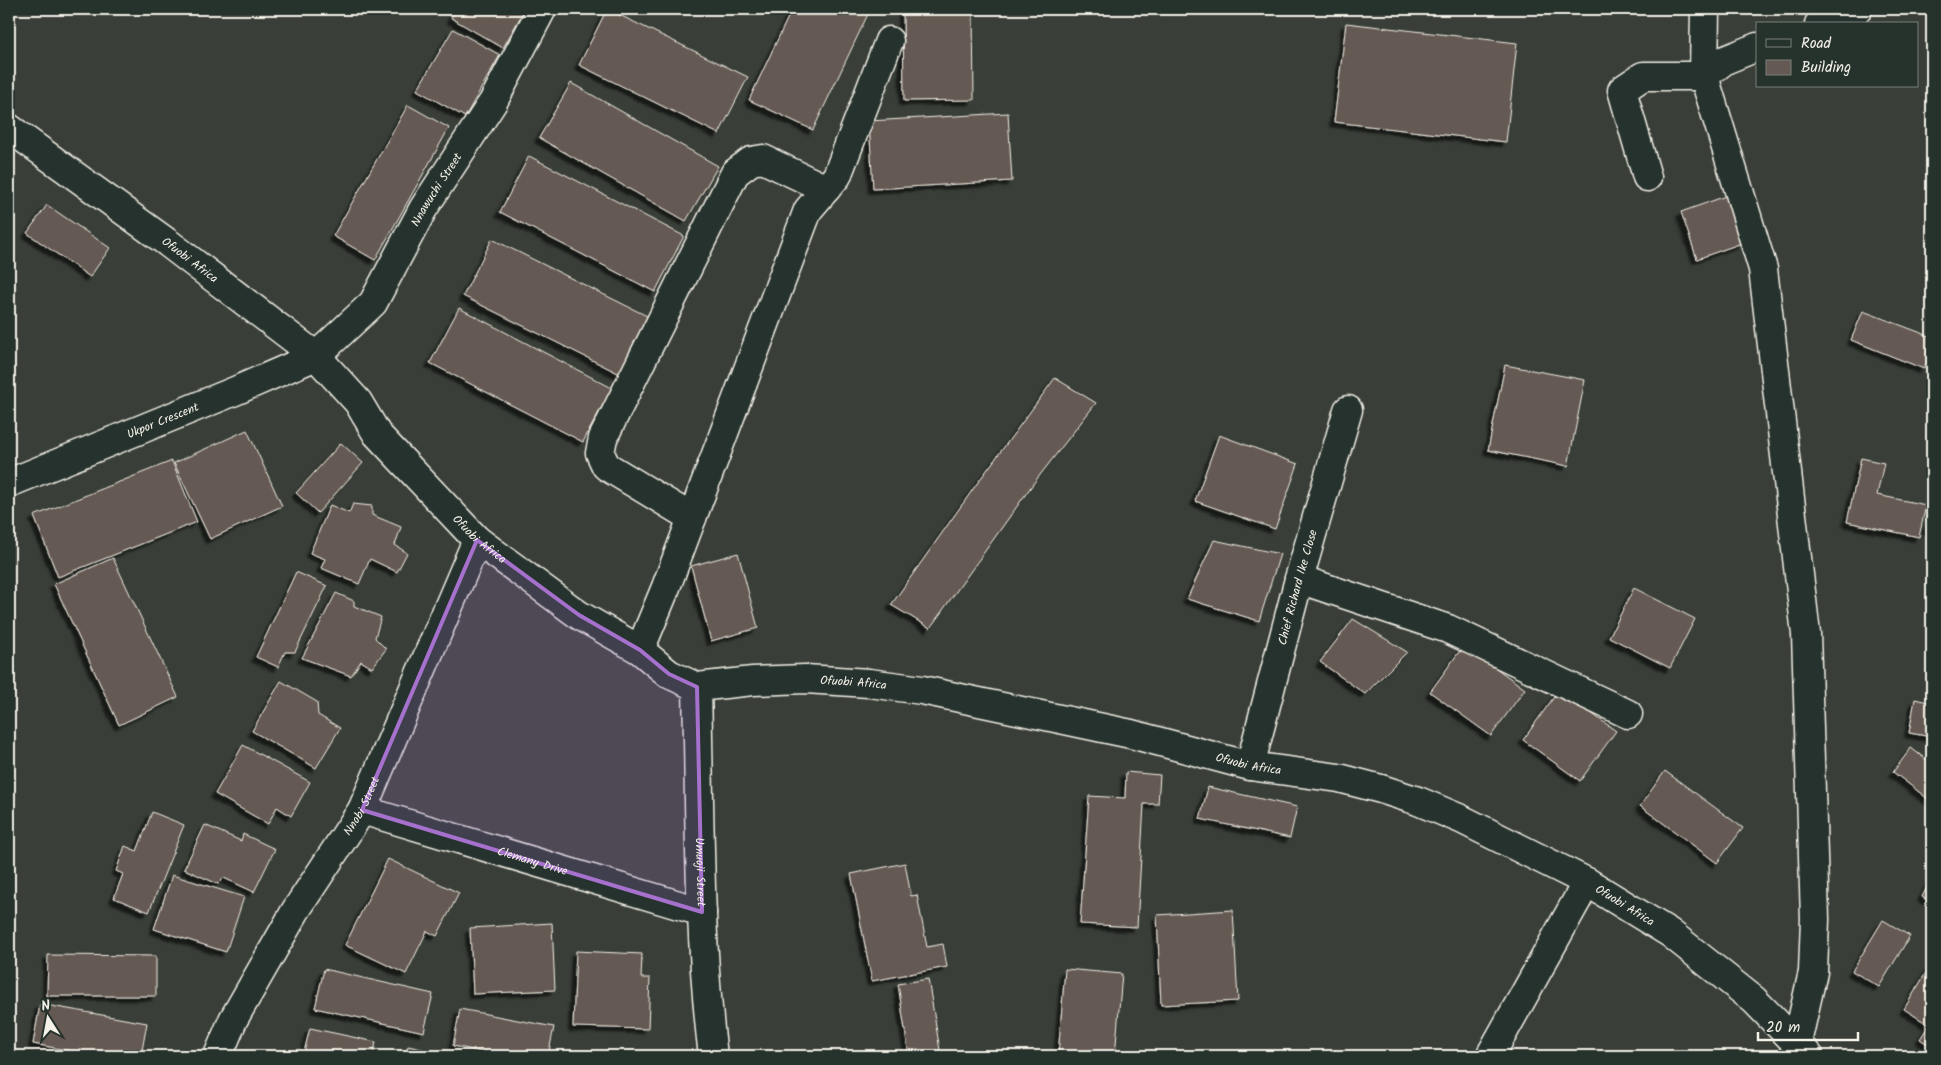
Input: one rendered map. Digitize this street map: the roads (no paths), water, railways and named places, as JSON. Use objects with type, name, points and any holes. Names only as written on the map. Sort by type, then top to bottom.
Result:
[{"type":"street","name":"Nnawuchi Street","points":[[316,356],[373,303],[423,209],[493,102],[542,9]]},
{"type":"street","points":[[1705,9],[1704,76],[1763,269],[1806,634],[1814,920],[1813,972],[1803,1050]]},
{"type":"street","points":[[1824,22],[1858,9]]},
{"type":"street","points":[[640,650],[808,210],[837,176],[888,41]]},
{"type":"street","points":[[1647,177],[1622,90],[1643,76],[1704,76],[1725,60],[1756,47]]},
{"type":"street","name":"Ofuobi Africa","points":[[9,128],[168,243],[316,356],[358,402],[377,434],[477,540],[579,615],[640,650],[669,674],[697,687],[754,681],[805,679],[869,682],[922,690],[1131,734],[1250,766],[1339,778],[1418,801],[1461,819],[1587,882],[1626,904],[1670,933],[1754,1000],[1803,1050]]},
{"type":"street","points":[[692,518],[606,466],[600,454],[603,438],[735,173],[751,161],[763,159],[826,189]]},
{"type":"street","name":"Ukpor Crescent","points":[[9,483],[316,356]]},
{"type":"street","name":"Chief Richard Ike Close","points":[[1250,766],[1299,579],[1348,410]]},
{"type":"street","name":"Nnobi Street","points":[[218,1056],[233,1020],[296,910],[362,810],[477,540]]},
{"type":"street","points":[[1299,579],[1448,629],[1628,714]]},
{"type":"street","name":"Umuoji Street","points":[[697,687],[702,912],[708,1014],[713,1056]]},
{"type":"street","name":"Clemany Drive","points":[[362,810],[702,912]]},
{"type":"street","points":[[1490,1056],[1587,882]]}]
